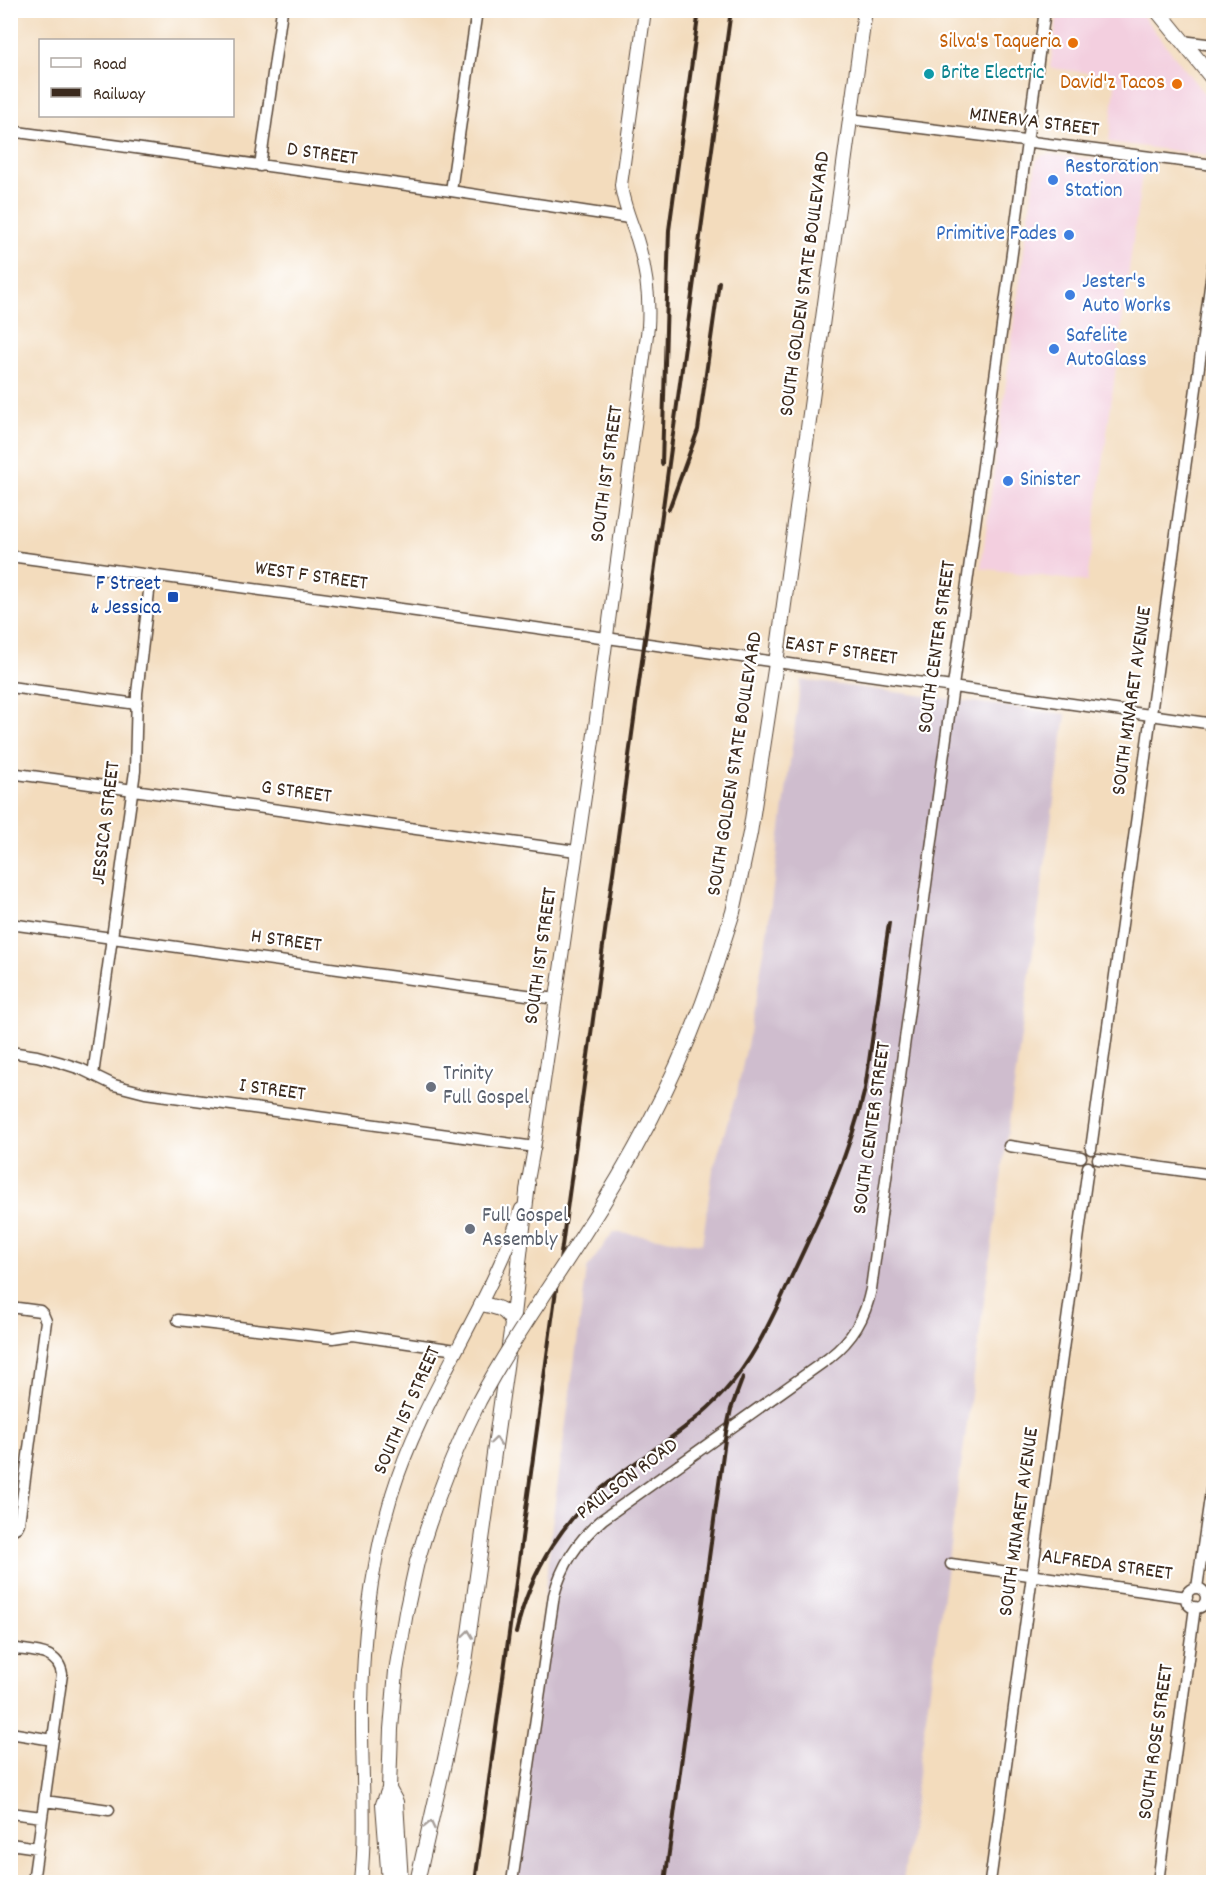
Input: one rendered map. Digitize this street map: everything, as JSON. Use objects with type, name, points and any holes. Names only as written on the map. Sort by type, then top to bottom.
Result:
[{"type":"main road","name":"SOUTH GOLDEN STATE BOULEVARD","points":[[389,1789],[396,1671],[406,1612],[417,1562],[445,1477],[475,1410],[494,1375],[634,1152],[682,1054],[711,980],[730,922],[746,856],[776,663],[865,10]]},
{"type":"main road","points":[[1157,10],[1214,80]]},
{"type":"main road","points":[[417,1882],[446,1759],[465,1662],[512,1324],[528,1184]]},
{"type":"main road","points":[[482,1304],[505,1311],[510,1316],[512,1324]]},
{"type":"main road","points":[[389,1789],[383,1804],[389,1882]]},
{"type":"main road","points":[[389,1789],[396,1802],[401,1882]]},
{"type":"street","points":[[260,166],[282,10]]},
{"type":"street","points":[[452,190],[477,10]]},
{"type":"street","name":"SOUTH 1ST STREET","points":[[361,1882],[364,1836],[362,1703],[368,1616],[387,1510],[408,1448],[426,1408],[482,1304],[506,1252],[528,1184],[535,1147],[649,317],[644,265],[622,194],[622,176],[645,10]]},
{"type":"street","name":"SOUTH CENTER STREET","points":[[871,1288],[1045,10]]},
{"type":"street","points":[[1181,41],[1214,45]]},
{"type":"street","name":"MINERVA STREET","points":[[850,119],[1214,165]]},
{"type":"street","name":"D STREET","points":[[10,131],[452,190],[629,218]]},
{"type":"street","name":"SOUTH MINARET AVENUE","points":[[1091,1149],[1214,258]]},
{"type":"street","name":"WEST F STREET","points":[[10,556],[606,638]]},
{"type":"street","name":"JESSICA STREET","points":[[93,1075],[132,790],[137,704],[152,575]]},
{"type":"street","name":"EAST F STREET","points":[[606,638],[1214,724]]},
{"type":"street","points":[[10,687],[137,704]]},
{"type":"street","name":"G STREET","points":[[10,773],[576,851]]},
{"type":"street","name":"H STREET","points":[[10,924],[556,999]]},
{"type":"street","name":"I STREET","points":[[10,1052],[48,1058],[114,1085],[145,1094],[535,1147]]},
{"type":"street","points":[[1009,1146],[1081,1157]]},
{"type":"street","points":[[1091,1149],[1097,1154],[1098,1159],[1096,1164],[1089,1167],[1084,1165],[1081,1157],[1085,1150],[1091,1149]]},
{"type":"street","points":[[1098,1159],[1214,1175]]},
{"type":"street","name":"SOUTH MINARET AVENUE","points":[[990,1882],[1089,1167]]},
{"type":"street","name":"PAULSON ROAD","points":[[512,1882],[552,1605],[556,1586],[567,1561],[582,1539],[603,1519],[839,1350],[862,1321],[871,1288]]},
{"type":"street","points":[[10,1307],[35,1310],[43,1314],[46,1322],[19,1523],[12,1530]]},
{"type":"street","points":[[178,1320],[333,1338],[353,1335],[456,1350]]},
{"type":"street","points":[[1197,1588],[1214,1470]]},
{"type":"street","name":"ALFREDA STREET","points":[[951,1564],[1187,1597]]},
{"type":"street","points":[[1197,1588],[1210,1600],[1195,1607],[1188,1602],[1187,1597],[1191,1589],[1197,1588]]},
{"type":"street","name":"SOUTH ROSE STREET","points":[[1158,1882],[1195,1607]]},
{"type":"street","points":[[10,1648],[46,1654],[56,1659],[61,1666],[62,1674],[33,1882]]},
{"type":"street","points":[[10,1733],[53,1740]]},
{"type":"street","points":[[45,1801],[109,1810]]},
{"type":"street","points":[[10,1813],[42,1817]]},
{"type":"street","points":[[10,1844],[38,1848]]},
{"type":"shaded area","points":[[1058,11],[1139,11],[1213,105],[1213,156],[1109,142],[1116,76],[1050,68]]},
{"type":"shaded area","points":[[1048,154],[1143,166],[1087,582],[981,568],[1036,162],[1040,156]]},
{"type":"shaded area","points":[[801,680],[1066,714],[903,1882],[514,1882],[552,1525],[587,1269],[613,1232],[702,1244],[713,1170],[737,1091],[751,1027],[766,940]]},
{"type":"railway","points":[[662,464],[669,230],[699,10]]},
{"type":"railway","points":[[475,1882],[731,10]]},
{"type":"railway","points":[[669,509],[698,430],[719,282]]},
{"type":"railway","points":[[516,1633],[530,1587],[540,1566],[566,1526],[598,1491],[712,1404],[746,1364],[764,1334],[825,1204],[859,1113],[865,1089],[889,923]]},
{"type":"railway","points":[[665,1882],[726,1432],[731,1409],[743,1377]]},
{"type":"place","name":"Silva's Taqueria","points":[[1073,43]]},
{"type":"place","name":"Brite Electric","points":[[929,74]]},
{"type":"place","name":"David'z Tacos","points":[[1177,84]]},
{"type":"place","name":"Restoration Station","points":[[1053,180]]},
{"type":"place","name":"Primitive Fades","points":[[1069,235]]},
{"type":"place","name":"Jester's Auto Works","points":[[1070,295]]},
{"type":"place","name":"Safelite AutoGlass","points":[[1054,349]]},
{"type":"place","name":"Sinister","points":[[1008,481]]},
{"type":"place","name":"F Street & Jessica","points":[[173,597]]},
{"type":"place","name":"Trinity Full Gospel","points":[[431,1087]]},
{"type":"place","name":"Full Gospel Assembly","points":[[470,1229]]}]
